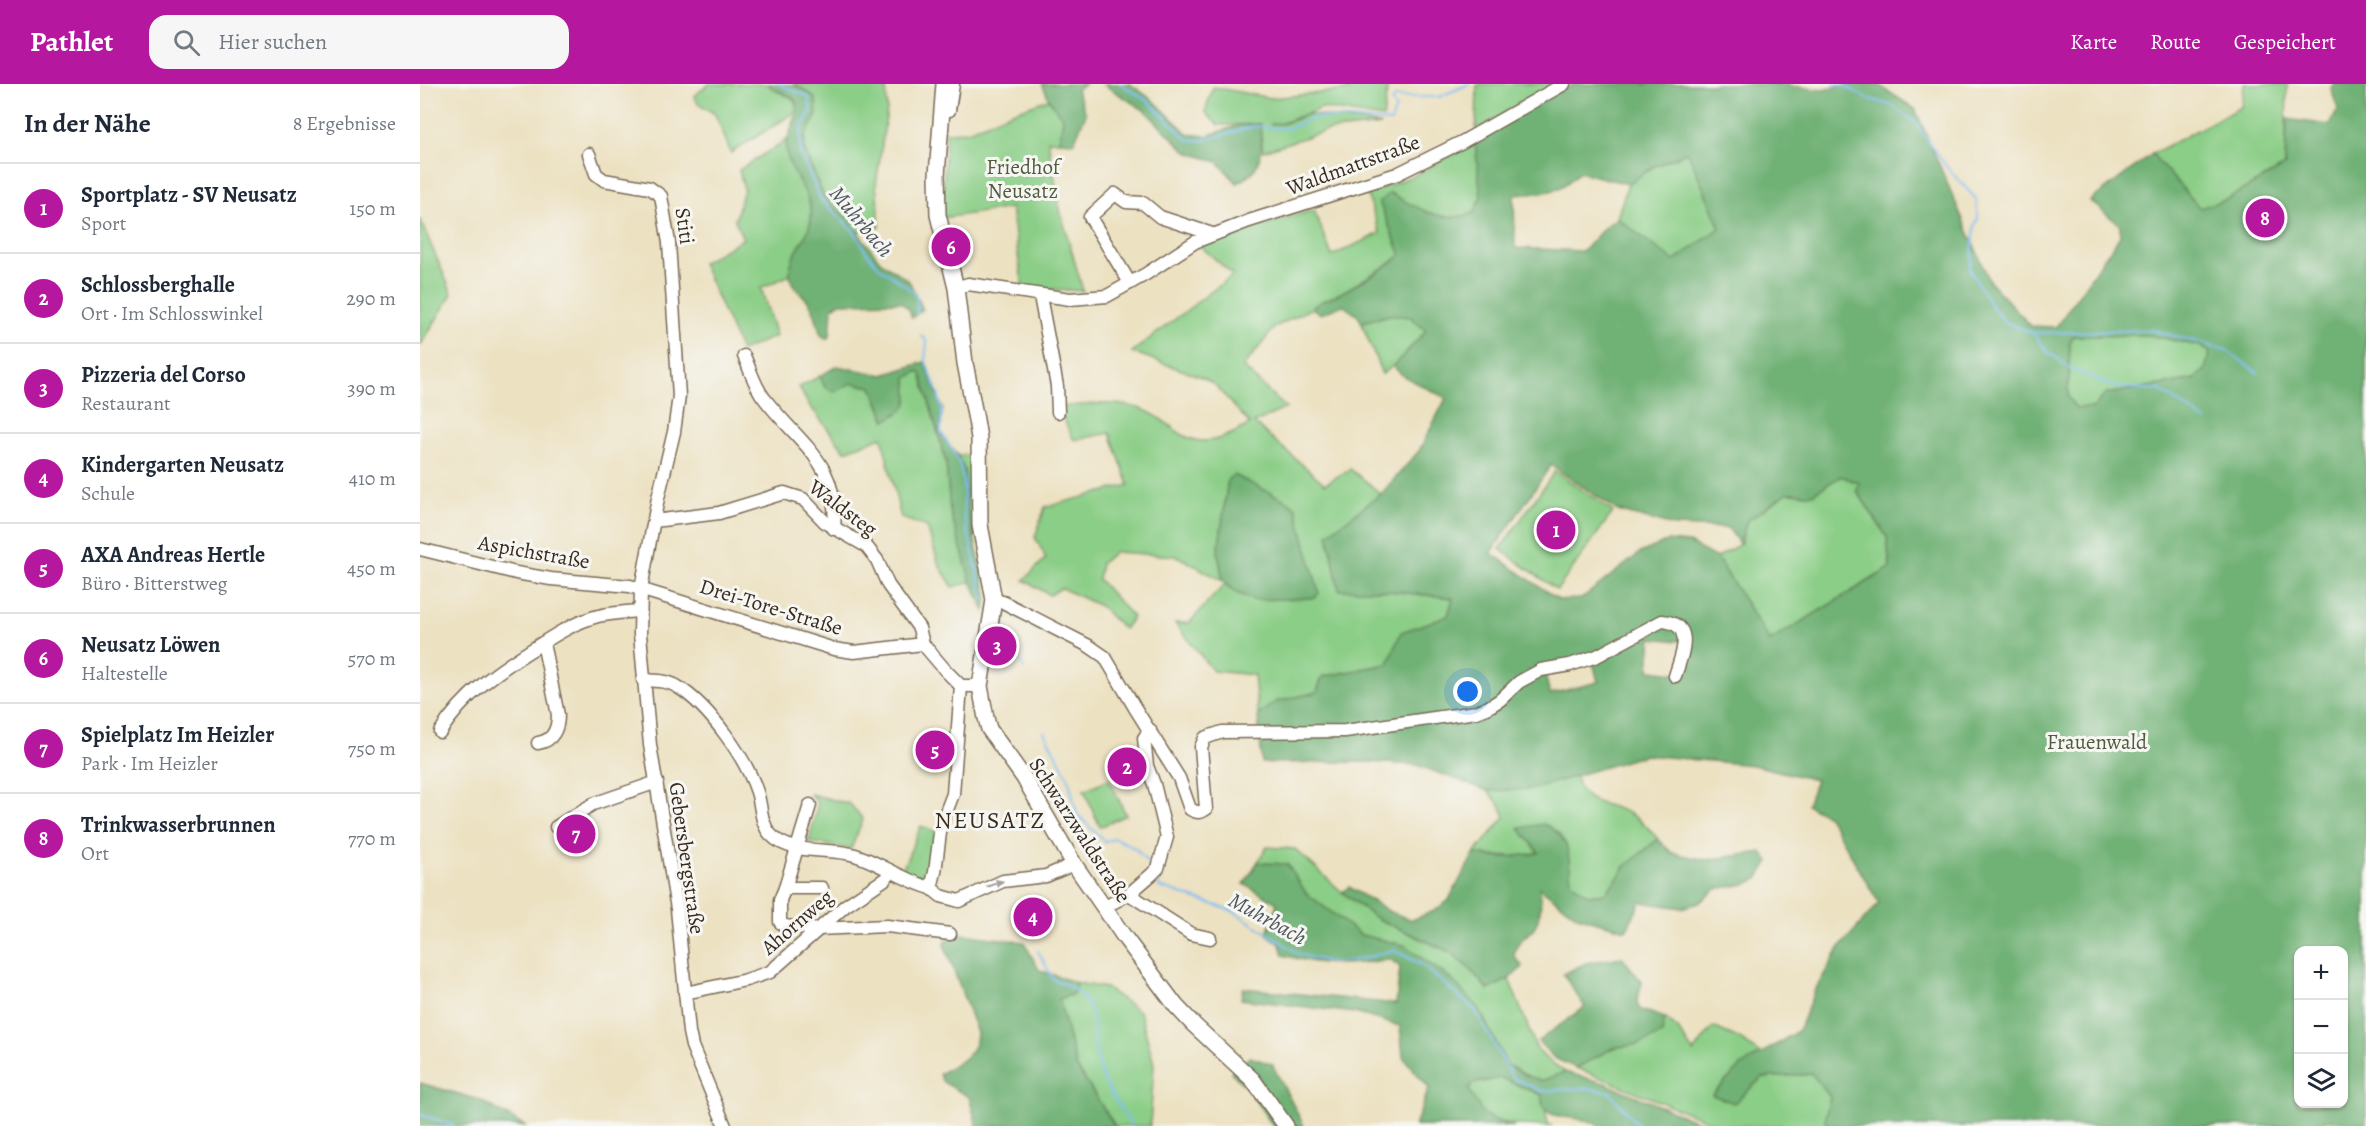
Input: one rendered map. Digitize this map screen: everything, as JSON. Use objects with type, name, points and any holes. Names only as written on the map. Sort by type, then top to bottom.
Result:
[{"type":"main road","name":"Schwarzwaldstraße","points":[[944,84],[938,175],[938,215],[956,288],[965,363],[979,438],[980,525],[994,600],[980,686],[982,706],[989,729],[1024,777],[1074,864],[1125,938],[1176,1006],[1253,1080],[1286,1126]]},
{"type":"street","name":"Schwarzwaldstraße","points":[[943,111],[950,110],[953,84]]},
{"type":"street","name":"Waldmattstraße","points":[[956,288],[968,284],[1040,296],[1078,299],[1107,296],[1181,249],[1212,234],[1397,174],[1462,142],[1564,84]]},
{"type":"street","name":"Stiti","points":[[590,154],[593,170],[600,178],[650,188],[661,196],[669,243],[674,318]]},
{"type":"street","points":[[1130,283],[1090,217],[1115,194],[1126,202],[1143,203],[1160,217],[1212,234]]},
{"type":"street","points":[[1040,296],[1058,386],[1058,412]]},
{"type":"street","name":"Gebersbergstraße","points":[[674,318],[679,396],[641,589],[639,611],[642,680],[650,745],[677,909],[692,1046],[725,1126]]},
{"type":"street","points":[[744,356],[762,396],[815,454],[826,471],[836,512],[834,528]]},
{"type":"street","name":"Waldsteg","points":[[654,521],[718,513],[783,493],[803,499],[826,523],[866,546],[877,560],[888,585],[919,628],[923,644]]},
{"type":"street","name":"Aspichstraße","points":[[420,549],[516,573],[641,589]]},
{"type":"street","name":"Drei-Tore-Straße","points":[[641,589],[834,649],[854,651],[923,644]]},
{"type":"street","points":[[994,600],[1003,602],[1100,652],[1111,664],[1135,708],[1179,778],[1190,809],[1201,812],[1206,809],[1201,747],[1205,738],[1222,732],[1345,732],[1476,712],[1500,700],[1519,682],[1541,670],[1597,657],[1662,621],[1673,622],[1681,628],[1684,635],[1675,676]]},
{"type":"street","points":[[440,732],[452,713],[471,693],[506,666],[566,629],[597,616],[639,611]]},
{"type":"street","points":[[538,743],[545,742],[555,733],[558,725],[543,643]]},
{"type":"street","points":[[923,644],[945,671],[962,686],[980,686]]},
{"type":"street","points":[[642,680],[665,682],[677,686],[714,721],[742,758],[758,794],[764,824],[772,836],[798,848],[855,855],[931,888],[941,896],[959,901],[1003,881],[1046,876],[1074,864]]},
{"type":"street","points":[[931,888],[941,825],[953,794],[962,686]]},
{"type":"street","points":[[1105,907],[1129,894],[1155,871],[1167,837],[1154,784],[1147,766],[1144,738],[1150,730]]},
{"type":"street","points":[[556,827],[593,804],[657,782]]},
{"type":"street","points":[[810,805],[780,900],[780,922],[789,927],[817,929],[886,926],[950,934]]},
{"type":"street","name":"Ahornweg","points":[[685,993],[746,980],[770,972],[787,960],[817,929],[845,906],[885,879],[891,871]]},
{"type":"street","points":[[785,888],[822,888]]},
{"type":"street","points":[[1129,894],[1191,934],[1210,938]]},
{"type":"green space","points":[[709,84],[768,84],[776,91],[791,98],[797,111],[731,153],[715,114],[698,103],[694,96]]},
{"type":"green space","points":[[768,84],[794,86],[805,90],[816,99],[817,115],[804,138],[804,149],[824,197],[847,218],[880,261],[909,281],[923,309],[912,318],[909,309],[900,302],[839,303],[832,308],[830,336],[827,339],[821,335],[813,309],[795,287],[790,276],[792,260],[811,221],[809,204],[790,164],[786,148],[797,114],[797,104],[792,97]]},
{"type":"green space","points":[[794,84],[886,84],[887,110],[876,185],[880,227],[857,232],[847,218],[824,197],[804,149],[810,93]]},
{"type":"green space","points":[[1042,84],[1086,84],[1076,89],[1086,114],[1074,142],[1059,141],[1063,119]]},
{"type":"green space","points":[[1103,84],[1130,84],[1154,101],[1188,134],[1206,136],[1240,125],[1260,124],[1261,151],[1256,166],[1246,178],[1237,183],[1218,162],[1187,152],[1144,110]]},
{"type":"green space","points":[[1348,84],[1388,84],[1383,118],[1322,108],[1282,123],[1270,124],[1283,124],[1310,114],[1381,125],[1325,131],[1263,151],[1260,124],[1218,125],[1205,112],[1213,87],[1271,98],[1349,90]]},
{"type":"green space","points":[[1480,84],[1557,84],[1476,130],[1477,86]]},
{"type":"green space","name":"Frauenwald","points":[[1575,84],[1789,84],[1822,90],[1852,84],[1877,84],[1915,109],[1990,282],[2031,326],[2056,327],[2120,236],[2120,225],[2090,201],[2152,154],[2200,208],[2227,199],[2285,166],[2287,119],[2330,125],[2338,109],[2331,89],[2333,84],[2366,84],[2366,1124],[2328,1120],[2311,1126],[1830,1126],[1825,1120],[1830,1097],[1812,1074],[1762,1078],[1734,1103],[1712,1095],[1741,1066],[1798,1031],[1814,992],[1840,947],[1879,903],[1828,816],[1807,805],[1816,780],[1753,765],[1645,755],[1532,789],[1488,791],[1417,765],[1369,762],[1262,763],[1258,715],[1275,702],[1317,692],[1322,677],[1388,664],[1401,632],[1448,616],[1453,598],[1380,590],[1339,590],[1328,534],[1381,494],[1419,451],[1446,398],[1403,376],[1393,366],[1426,331],[1411,317],[1390,315],[1361,322],[1359,317],[1343,305],[1321,314],[1312,308],[1364,280],[1401,255],[1379,202],[1390,193],[1420,209],[1441,216],[1462,216],[1474,213],[1481,197],[1475,142],[1525,109]],"holes":[[[1688,152],[1720,228],[1674,261],[1617,218],[1605,227],[1583,251],[1515,248],[1514,195],[1543,193],[1557,189],[1579,172],[1628,184],[1653,167]],[[2148,335],[2201,346],[2210,353],[2205,370],[2195,379],[2106,394],[2093,408],[2076,408],[2068,397],[2070,342],[2073,336]],[[1551,465],[1618,511],[1674,526],[1728,528],[1740,544],[1747,521],[1787,493],[1812,494],[1841,476],[1859,483],[1857,491],[1887,537],[1890,568],[1770,641],[1717,558],[1689,543],[1668,541],[1640,553],[1581,599],[1559,600],[1491,553]],[[1652,638],[1687,642],[1684,674],[1649,670]],[[1593,662],[1598,682],[1550,694],[1545,675]]]},
{"type":"green space","points":[[2244,84],[2287,84],[2285,166],[2227,199],[2200,208],[2152,154],[2241,107]]},
{"type":"green space","name":"Friedhof Neusatz","points":[[1049,99],[1063,119],[1059,141],[1048,140],[1060,210],[1083,291],[1023,288],[1011,208],[942,218],[946,132],[968,131]]},
{"type":"green space","points":[[786,140],[790,160],[810,205],[810,222],[794,259],[790,275],[761,288],[776,336],[741,351],[702,263],[743,239],[735,220],[744,189],[739,170]]},
{"type":"green space","points":[[1475,142],[1481,198],[1474,213],[1451,217],[1441,216],[1420,209],[1390,194],[1379,202],[1401,255],[1341,293],[1275,327],[1243,367],[1286,408],[1254,423],[1325,484],[1350,469],[1381,494],[1328,534],[1339,589],[1380,590],[1453,598],[1448,616],[1402,632],[1388,664],[1322,677],[1317,692],[1275,702],[1258,715],[1254,675],[1213,671],[1175,623],[1189,623],[1225,584],[1234,592],[1296,508],[1289,502],[1234,475],[1228,479],[1218,553],[1223,581],[1177,556],[1115,552],[1101,563],[1098,579],[1133,617],[1124,629],[1100,606],[1061,588],[1050,595],[1024,580],[1046,558],[1035,537],[1045,507],[1129,485],[1110,433],[1074,440],[1060,412],[1060,407],[1101,404],[1132,406],[1148,411],[1181,434],[1198,441],[1216,440],[1250,424],[1216,386],[1204,378],[1132,352],[1233,275],[1198,244],[1314,210],[1332,256],[1380,233],[1367,194],[1415,175]]},
{"type":"green space","points":[[1688,151],[1720,228],[1674,262],[1617,218],[1628,184],[1653,167]]},
{"type":"green space","points":[[420,219],[452,294],[420,346]]},
{"type":"green space","points":[[1391,315],[1411,317],[1426,331],[1393,366],[1382,374],[1361,322]]},
{"type":"green space","points":[[2148,335],[2201,346],[2210,353],[2205,370],[2195,379],[2106,394],[2093,408],[2076,408],[2068,397],[2070,342],[2073,336]]},
{"type":"green space","points":[[925,362],[943,409],[939,432],[958,456],[964,470],[967,505],[987,595],[985,611],[971,582],[950,511],[946,462],[921,373],[918,371],[907,378],[907,404],[900,412],[886,420],[872,387],[852,383],[834,392],[825,387],[820,376],[837,366],[883,375]]},
{"type":"green space","points":[[918,371],[921,373],[946,462],[950,511],[971,582],[953,587],[939,565],[927,527],[901,518],[882,437],[845,451],[807,402],[799,387],[820,376],[825,387],[852,383],[872,387],[885,420],[907,378]]},
{"type":"green space","points":[[973,454],[976,538],[967,505],[964,470],[958,456]]},
{"type":"green space","points":[[1555,471],[1613,512],[1557,590],[1500,549]]},
{"type":"green space","points":[[1234,475],[1289,502],[1296,508],[1319,593],[1315,598],[1253,600],[1234,592],[1223,581],[1218,553],[1228,479]]},
{"type":"green space","points":[[1841,476],[1859,483],[1857,491],[1887,537],[1890,568],[1770,641],[1717,558],[1740,544],[1747,521],[1787,493],[1812,494]]},
{"type":"green space","points":[[1576,776],[1583,793],[1589,798],[1634,816],[1658,839],[1626,866],[1606,893],[1588,895],[1571,882],[1566,844],[1521,855],[1474,854],[1505,817],[1500,805],[1488,791],[1532,789]]},
{"type":"green space","points":[[1109,779],[1126,815],[1100,827],[1084,790]]},
{"type":"green space","points":[[810,794],[850,804],[863,819],[851,849],[809,842],[818,803]]},
{"type":"green space","points":[[587,814],[593,837],[562,848],[558,838],[561,831]]},
{"type":"green space","points":[[1544,824],[1553,829],[1564,841],[1569,855],[1571,882],[1588,895],[1606,893],[1626,866],[1658,839],[1672,853],[1706,860],[1762,852],[1769,861],[1758,879],[1746,884],[1716,889],[1699,903],[1682,908],[1641,902],[1626,930],[1577,916],[1540,888],[1541,904],[1538,920],[1515,951],[1514,956],[1523,967],[1509,979],[1488,990],[1471,970],[1450,952],[1376,918],[1342,892],[1349,887],[1390,912],[1412,920],[1434,911],[1448,901],[1474,854],[1502,858],[1539,853],[1519,828]]},
{"type":"green space","points":[[921,826],[937,832],[935,842],[932,842],[930,872],[924,879],[902,870]]},
{"type":"green space","points":[[1267,847],[1295,849],[1342,892],[1376,918],[1450,952],[1471,970],[1488,990],[1509,979],[1536,1047],[1544,1057],[1565,1072],[1541,1081],[1507,1065],[1478,1007],[1374,939],[1361,935],[1306,893],[1287,864],[1257,863]]},
{"type":"green space","points":[[1257,863],[1287,864],[1306,893],[1361,935],[1404,945],[1451,979],[1478,1007],[1507,1065],[1541,1081],[1565,1072],[1604,1083],[1709,1126],[1599,1126],[1580,1119],[1553,1114],[1543,1105],[1542,1095],[1501,1078],[1472,1084],[1469,1090],[1482,1111],[1491,1119],[1514,1126],[1415,1126],[1429,1088],[1403,1057],[1400,1026],[1355,1013],[1241,999],[1243,988],[1396,1004],[1400,967],[1390,959],[1336,964],[1283,955],[1280,944],[1267,934],[1277,903],[1244,884]]},
{"type":"green space","points":[[954,933],[1024,942],[1039,970],[1077,983],[1073,994],[1059,999],[1076,1066],[1115,1126],[977,1126],[969,1097],[943,1082],[939,1074],[958,1063],[969,1053],[976,1041],[977,1033],[944,944]]},
{"type":"green space","points":[[1622,957],[1642,982],[1637,1001],[1639,1009],[1665,1018],[1662,1034],[1639,1044],[1613,1048],[1576,1068],[1554,1058],[1538,1041],[1585,1007],[1563,974],[1586,963]]},
{"type":"green space","points":[[1077,983],[1106,988],[1140,1012],[1154,1064],[1150,1126],[1115,1126],[1076,1066],[1059,999],[1073,994]]},
{"type":"green space","points":[[1665,1018],[1678,1029],[1693,1052],[1713,1027],[1740,1039],[1760,1054],[1741,1066],[1712,1095],[1734,1103],[1762,1078],[1813,1074],[1830,1097],[1825,1120],[1830,1126],[1721,1126],[1576,1068],[1613,1048],[1639,1044],[1661,1034]]},
{"type":"green space","points":[[1250,1057],[1272,1064],[1304,1126],[1290,1126],[1245,1061]]},
{"type":"green space","points":[[1235,1068],[1279,1126],[1273,1126],[1246,1087],[1231,1072]]},
{"type":"green space","points":[[1501,1078],[1542,1095],[1548,1124],[1552,1126],[1504,1122],[1495,1120],[1480,1111],[1469,1090],[1472,1084]]},
{"type":"green space","points":[[420,1083],[480,1100],[525,1126],[420,1126]]},
{"type":"waterway","name":"Muhrbach","points":[[779,84],[808,96],[811,110],[801,129],[800,153],[821,200],[855,232],[866,252],[880,268],[913,291],[917,297],[917,314]]},
{"type":"waterway","points":[[1120,84],[1148,101],[1187,139],[1201,141],[1255,126],[1288,129],[1312,118],[1321,117],[1391,122],[1396,108],[1392,102],[1395,97],[1439,97],[1469,84]]},
{"type":"waterway","points":[[1833,84],[1847,87],[1869,99],[1891,105],[1915,122],[1946,166],[1976,199],[1978,220],[1975,226],[1970,270],[1992,307],[2005,322],[2033,333],[2152,330],[2226,350],[2258,373]]},
{"type":"waterway","points":[[2033,333],[2048,352],[2072,369],[2114,387],[2159,390],[2206,421]]},
{"type":"waterway","name":"Muhrbach","points":[[921,335],[927,342],[925,360],[942,410],[941,431],[959,462],[964,482],[964,516],[984,600]]},
{"type":"waterway","name":"Muhrbach","points":[[1000,614],[1024,669]]},
{"type":"waterway","name":"Muhrbach","points":[[1044,732],[1068,777],[1077,814],[1105,842],[1115,838],[1136,849],[1152,868]]},
{"type":"waterway","name":"Muhrbach","points":[[1157,874],[1159,887],[1233,911],[1301,955],[1334,963],[1362,959],[1393,950],[1422,965],[1475,1010],[1513,1078],[1542,1091],[1585,1088],[1609,1092],[1639,1126]]},
{"type":"waterway","points":[[1038,951],[1053,979],[1070,987],[1088,1006],[1092,1017],[1100,1070],[1110,1092],[1132,1126]]},
{"type":"waterway","points":[[420,1114],[454,1126]]},
{"type":"place","name":"Trinkwasserbrunnen","points":[[2265,218]]},
{"type":"place","name":"Neusatz Löwen","points":[[951,247]]},
{"type":"place","name":"Sportplatz - SV Neusatz","points":[[1556,530]]},
{"type":"place","name":"Pizzeria del Corso","points":[[997,646]]},
{"type":"place","name":"AXA Andreas Hertle","points":[[935,750]]},
{"type":"place","name":"Schlossberghalle","points":[[1127,767]]},
{"type":"place","name":"Spielplatz Im Heizler","points":[[576,834]]},
{"type":"place","name":"Kindergarten Neusatz","points":[[1033,917]]},
{"type":"district","name":"NEUSATZ","points":[[990,820]]}]
